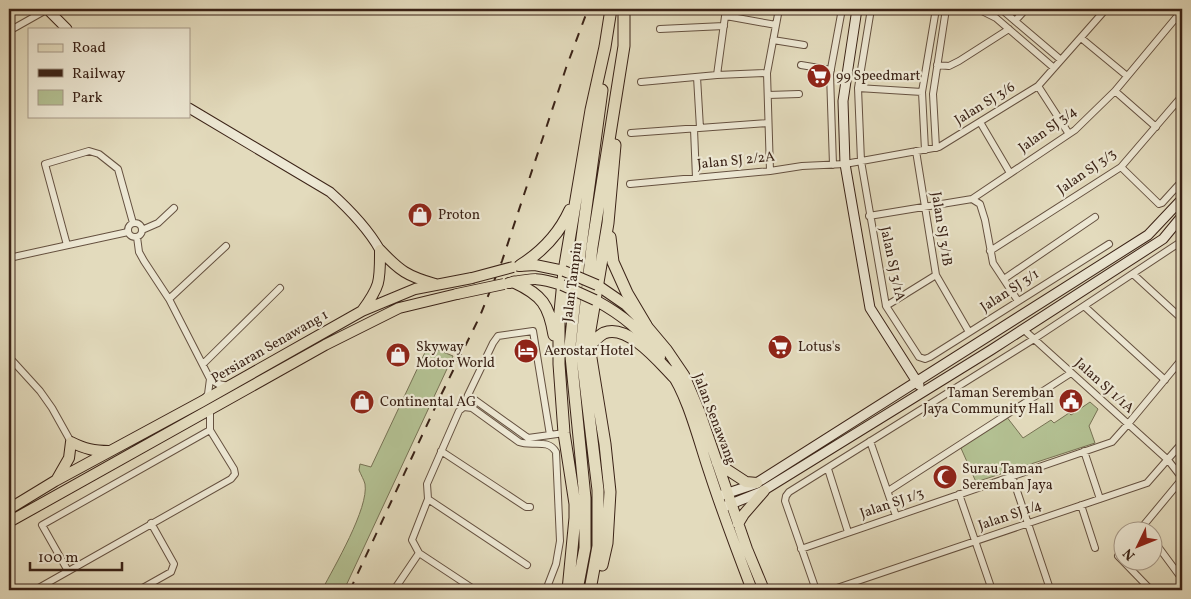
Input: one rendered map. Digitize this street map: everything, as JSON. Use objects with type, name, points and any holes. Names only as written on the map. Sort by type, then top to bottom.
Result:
[{"type":"highway","points":[[559,364],[564,271],[591,110],[611,9]]},
{"type":"highway","name":"Jalan Tampin","points":[[577,590],[585,548],[585,498],[570,346],[579,260],[608,48],[611,9]]},
{"type":"highway","name":"Jalan Tampin","points":[[591,590],[598,546],[598,490],[581,348],[592,247],[624,46],[624,9]]},
{"type":"highway","points":[[591,590],[599,576],[607,542],[610,492],[605,444],[589,346],[608,223],[624,46]]},
{"type":"highway","points":[[517,266],[545,247],[564,222],[578,191]]},
{"type":"highway","points":[[608,223],[613,262],[627,294],[646,325]]},
{"type":"highway","points":[[509,283],[531,290],[546,306],[551,320],[559,364],[564,433],[575,511],[568,590]]},
{"type":"highway","points":[[589,346],[606,332],[616,332],[641,344],[674,378]]},
{"type":"main road","points":[[380,250],[403,273],[437,285]]},
{"type":"main road","points":[[362,312],[376,292],[379,284],[380,250]]},
{"type":"main road","name":"Persiaran Senawang 1","points":[[9,509],[55,481],[231,386],[362,312],[415,289],[472,278],[517,266],[535,265],[564,271],[597,285]]},
{"type":"main road","name":"Persiaran Senawang 1","points":[[9,522],[325,345],[398,308],[534,278],[562,285]]},
{"type":"main road","name":"Jalan Senawang","points":[[562,285],[621,314],[641,333],[674,378],[722,495],[752,590]]},
{"type":"main road","name":"Jalan Senawang","points":[[597,285],[626,305],[646,325],[684,374],[717,463],[722,495]]},
{"type":"main road","points":[[55,481],[66,465],[71,442],[84,449],[110,451]]},
{"type":"main road","points":[[717,463],[746,482],[760,487],[738,524]]},
{"type":"main road","name":"Jalan Senawang","points":[[726,506],[738,524],[764,590]]},
{"type":"street","points":[[9,31],[48,9],[66,28]]},
{"type":"street","points":[[717,75],[726,9]]},
{"type":"street","points":[[770,171],[767,74],[779,9]]},
{"type":"street","points":[[833,165],[831,70],[842,9]]},
{"type":"street","points":[[857,9],[843,101],[845,164],[870,308],[923,392]]},
{"type":"street","name":"Jalan SJ 3/1A","points":[[870,9],[858,88],[861,161],[869,216],[886,306],[919,356],[925,359]]},
{"type":"street","points":[[925,150],[922,92],[936,9]]},
{"type":"street","points":[[936,148],[933,94],[946,9]]},
{"type":"street","points":[[978,9],[996,18],[1054,68]]},
{"type":"street","points":[[1001,9],[1061,60]]},
{"type":"street","points":[[1015,21],[1026,9]]},
{"type":"street","name":"Jalan SJ 3/6","points":[[845,164],[936,148],[980,122],[1038,86],[1081,38],[1102,10]]},
{"type":"street","name":"Jalan SJ 3/4","points":[[869,216],[972,199],[1069,134],[1115,91],[1179,12]]},
{"type":"street","points":[[726,16],[776,25]]},
{"type":"street","points":[[660,29],[724,26]]},
{"type":"street","points":[[938,66],[949,66],[959,61],[1008,29]]},
{"type":"street","points":[[1081,38],[1127,76]]},
{"type":"street","points":[[773,40],[804,45]]},
{"type":"street","points":[[802,65],[831,70]]},
{"type":"street","points":[[641,82],[717,75],[767,74]]},
{"type":"street","points":[[696,178],[697,77]]},
{"type":"street","points":[[1038,86],[1069,134]]},
{"type":"street","points":[[858,88],[922,92]]},
{"type":"street","points":[[1115,91],[1156,127]]},
{"type":"street","points":[[768,95],[799,94]]},
{"type":"street","name":"Jalan SJ 3/3","points":[[990,251],[1121,167],[1182,96]]},
{"type":"street","points":[[190,109],[330,192],[349,209],[380,250]]},
{"type":"street","points":[[980,122],[1010,172]]},
{"type":"street","points":[[630,134],[768,123]]},
{"type":"street","name":"Jalan SJ 3/1B","points":[[916,151],[936,275],[969,332]]},
{"type":"street","points":[[67,245],[45,164],[89,152],[99,154],[118,169],[133,223]]},
{"type":"street","name":"Jalan SJ 2/2A","points":[[630,184],[770,171],[802,166],[845,164]]},
{"type":"street","points":[[1121,167],[1159,204],[1182,181]]},
{"type":"street","points":[[972,199],[980,204],[993,263],[1018,301]]},
{"type":"street","points":[[722,495],[760,487],[917,382],[1148,235],[1182,199]]},
{"type":"street","points":[[137,237],[141,234],[142,230],[158,222],[174,208]]},
{"type":"street","points":[[726,506],[923,392],[1023,329],[1162,239],[1182,216]]},
{"type":"street","points":[[1004,279],[1095,218]]},
{"type":"street","points":[[137,237],[130,236],[128,227],[133,223],[139,224],[142,230]]},
{"type":"street","points":[[9,258],[128,232]]},
{"type":"street","points":[[137,237],[139,252],[169,300],[210,379],[208,394],[201,402]]},
{"type":"street","points":[[816,590],[785,502],[789,492],[1034,339],[1181,243]]},
{"type":"street","name":"Jalan SJ 3/1","points":[[925,359],[1109,244]]},
{"type":"street","points":[[169,300],[226,246]]},
{"type":"street","points":[[1133,274],[1182,319]]},
{"type":"street","points":[[886,306],[936,275]]},
{"type":"street","points":[[203,364],[280,288]]},
{"type":"street","points":[[1084,306],[1165,380]]},
{"type":"street","points":[[1008,324],[1023,329]]},
{"type":"street","name":"Jalan SJ 1/1A","points":[[1023,329],[1168,460],[1182,479]]},
{"type":"street","points":[[472,589],[419,553],[412,540],[428,499],[427,484],[459,411],[464,407],[468,395],[498,336],[534,331],[550,435]]},
{"type":"street","points":[[9,357],[40,390],[71,442]]},
{"type":"street","name":"Jalan SJ 1/3","points":[[800,549],[1112,442],[1182,360]]},
{"type":"street","points":[[888,491],[1071,373]]},
{"type":"street","points":[[210,379],[218,384],[231,386]]},
{"type":"street","points":[[468,395],[528,438],[564,433]]},
{"type":"street","points":[[464,407],[472,408],[519,442],[525,444],[548,444],[556,452],[560,541],[556,564],[546,590]]},
{"type":"street","points":[[35,590],[231,479],[235,474],[234,469],[210,430],[210,410]]},
{"type":"street","points":[[68,571],[42,525],[210,430]]},
{"type":"street","points":[[870,442],[896,516]]},
{"type":"street","name":"Jalan SJ 1/4","points":[[831,590],[1147,483],[1182,444]]},
{"type":"street","points":[[441,451],[526,507],[530,507]]},
{"type":"street","points":[[1084,451],[1100,499]]},
{"type":"street","points":[[828,469],[848,532]]},
{"type":"street","points":[[1012,476],[1049,586]]},
{"type":"street","points":[[1148,522],[1182,479]]},
{"type":"street","points":[[959,494],[992,590]]},
{"type":"street","points":[[428,499],[527,565]]},
{"type":"street","points":[[1081,505],[1095,548]]},
{"type":"street","points":[[138,590],[171,572],[174,564],[151,523]]},
{"type":"street","points":[[394,590],[419,553]]},
{"type":"street","points":[[1164,555],[1182,579]]},
{"type":"street","points":[[1134,572],[1151,590]]},
{"type":"green space","points":[[428,346],[453,356],[344,590],[322,590],[342,553],[362,507],[365,484],[359,470],[360,464],[371,467]]},
{"type":"green space","points":[[1090,402],[1098,409],[1089,426],[1095,443],[976,482],[960,446],[1006,416],[1023,438],[1051,420],[1054,423],[1069,413],[1071,415]]},
{"type":"railway","points":[[350,590],[480,316],[502,261],[566,68],[588,9]]},
{"type":"place","name":"99 Speedmart","points":[[819,76]]},
{"type":"place","name":"Proton","points":[[420,215]]},
{"type":"place","name":"Lotus's","points":[[780,347]]},
{"type":"place","name":"Aerostar Hotel","points":[[526,351]]},
{"type":"place","name":"Skyway Motor World","points":[[398,355]]},
{"type":"place","name":"Taman Seremban Jaya Community Hall","points":[[1071,401]]},
{"type":"place","name":"Continental AG","points":[[362,402]]},
{"type":"place","name":"Surau Taman Seremban Jaya","points":[[945,477]]}]
